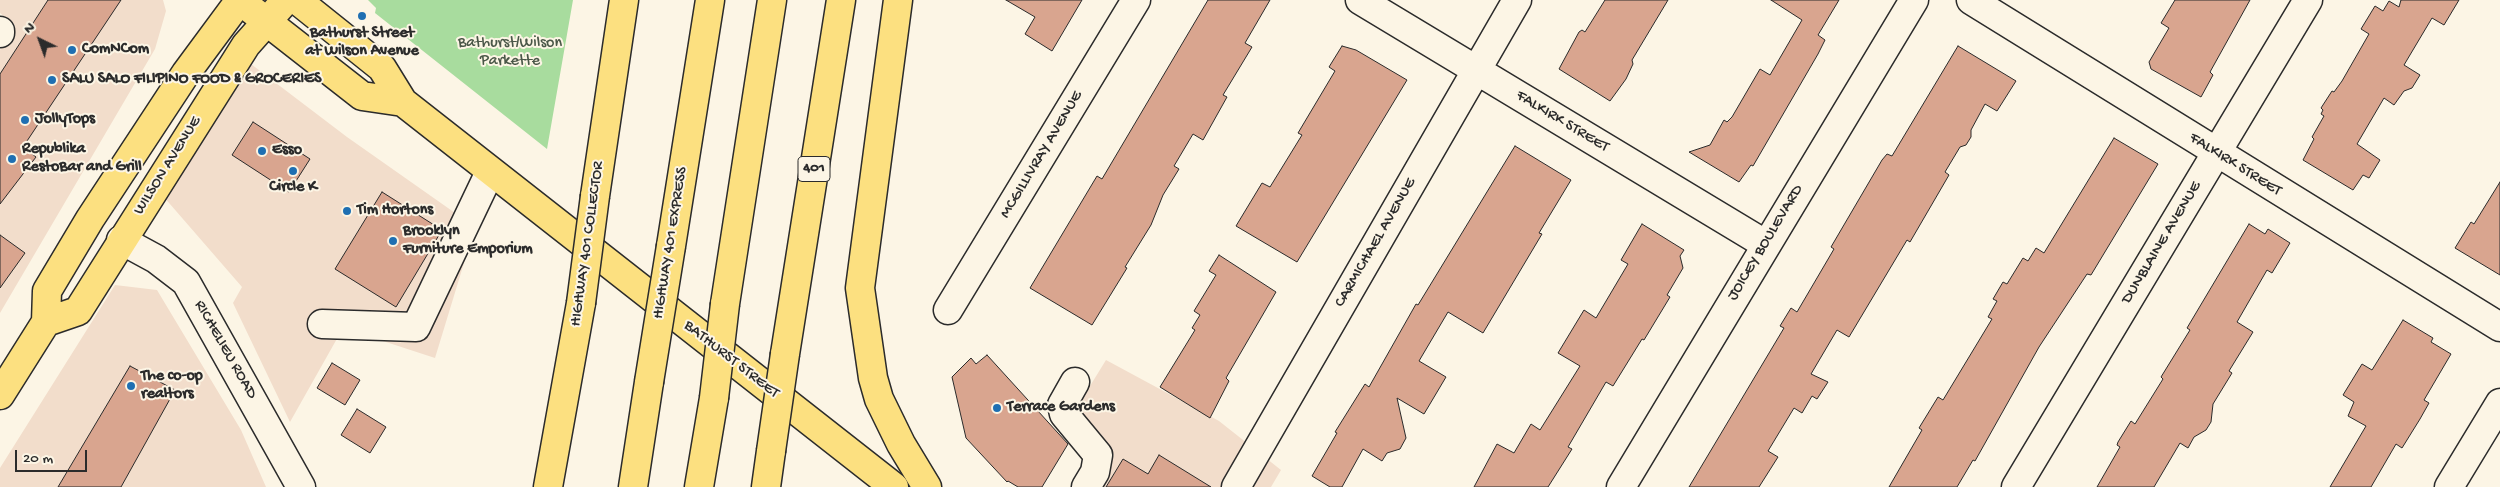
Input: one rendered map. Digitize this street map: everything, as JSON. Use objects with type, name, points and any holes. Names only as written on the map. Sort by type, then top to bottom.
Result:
[{"type":"main road","points":[[0,395],[46,322],[47,291],[85,227],[186,72],[240,0],[362,96],[403,102]]},
{"type":"main road","name":"WILSON AVENUE","points":[[46,322],[78,311],[121,240],[246,45],[286,0]]},
{"type":"main road","name":"BATHURST STREET","points":[[297,0],[382,68],[403,102],[894,487]]},
{"type":"main road","name":"HIGHWAY 401 COLLECTOR","points":[[548,487],[581,303],[624,0]]},
{"type":"main road","name":"HIGHWAY 401 EXPRESS","points":[[633,487],[710,0]]},
{"type":"main road","points":[[699,487],[711,415],[727,289],[772,0]]},
{"type":"main road","name":"401","points":[[766,487],[787,337],[842,0]]},
{"type":"main road","points":[[898,0],[860,288],[873,378],[879,399],[901,444],[927,487]]},
{"type":"street","name":"MCGILLIVRAY AVENUE","points":[[948,310],[1136,0]]},
{"type":"street","name":"FALKIRK STREET","points":[[1360,0],[1765,244]]},
{"type":"street","name":"CARMICHAEL AVENUE","points":[[1236,487],[1517,0]]},
{"type":"street","name":"JOICEY BOULEVARD","points":[[1620,487],[1914,0]]},
{"type":"street","name":"FALKIRK STREET","points":[[1971,0],[2500,327]]},
{"type":"street","name":"DUNBLAINE AVENUE","points":[[2016,487],[2308,0]]},
{"type":"street","points":[[322,324],[416,327],[490,172]]},
{"type":"street","name":"RICHELIEU ROAD","points":[[121,240],[156,259],[186,282],[302,487]]},
{"type":"street","points":[[1075,382],[1062,405],[1064,414],[1098,455],[1095,472],[1086,487]]},
{"type":"street","points":[[2449,487],[2500,403]]},
{"type":"shaded area","points":[[0,0],[163,0],[166,11],[155,49],[0,313],[0,50],[15,25],[0,13]]},
{"type":"shaded area","points":[[247,61],[347,137],[475,227],[435,358],[343,328],[290,422],[233,303],[242,287],[163,196]]},
{"type":"shaded area","points":[[115,285],[157,290],[241,430],[266,487],[0,487],[0,468]]},
{"type":"shaded area","points":[[1106,360],[1219,421],[1281,470],[1271,487],[1095,487],[1114,455],[1074,412]]},
{"type":"green space","name":"Bathurst/Wilson Parkette","points":[[368,0],[573,0],[547,149],[375,13],[376,8]]},
{"type":"building","points":[[48,0],[121,0],[23,147],[36,157],[0,204],[0,74]]},
{"type":"building","points":[[1006,0],[1082,0],[1052,51],[1025,34],[1035,17]]},
{"type":"building","points":[[1208,0],[1270,0],[1245,43],[1252,47],[1223,95],[1227,97],[1203,140],[1193,134],[1174,166],[1179,169],[1163,195],[1151,225],[1092,325],[1030,288],[1097,176],[1102,179]]},
{"type":"building","points":[[1605,0],[1668,0],[1632,60],[1633,64],[1626,79],[1610,101],[1559,69],[1579,32],[1582,30],[1585,32]]},
{"type":"building","points":[[1771,0],[1839,0],[1818,35],[1825,40],[1818,54],[1753,166],[1751,165],[1739,182],[1689,152],[1710,145],[1724,120],[1727,122],[1732,117],[1760,69],[1770,75],[1802,20]]},
{"type":"building","points":[[2175,0],[2250,0],[2210,72],[2213,75],[2201,97],[2151,69],[2149,62],[2169,28],[2161,23]]},
{"type":"building","points":[[2401,0],[2459,0],[2444,25],[2432,18],[2404,65],[2420,75],[2412,88],[2404,91],[2394,105],[2384,98],[2357,144],[2380,160],[2369,178],[2363,175],[2353,190],[2303,160],[2314,139],[2312,137],[2324,116],[2321,114],[2323,110],[2321,108],[2332,91],[2334,92],[2342,81],[2369,34],[2361,29],[2375,6],[2383,11],[2389,1],[2399,7]]},
{"type":"building","points":[[1342,46],[1356,50],[1407,80],[1297,262],[1236,226],[1262,183],[1270,187],[1302,135],[1298,133],[1335,71],[1329,67]]},
{"type":"building","points":[[1958,46],[2016,81],[1997,111],[1985,104],[1971,130],[1971,137],[1966,145],[1960,147],[1945,172],[1949,175],[1910,242],[1907,240],[1849,337],[1837,330],[1811,374],[1828,382],[1817,399],[1812,396],[1802,413],[1794,408],[1768,451],[1778,457],[1759,487],[1689,487],[1784,328],[1780,326],[1791,308],[1797,312],[1834,249],[1831,247],[1882,160],[1887,154],[1892,156]]},
{"type":"building","name":"Esso","points":[[253,122],[310,159],[289,192],[232,155]]},
{"type":"building","points":[[2114,138],[2158,164],[2091,275],[2087,274],[2039,347],[1975,461],[1973,460],[1957,487],[1889,487],[1922,430],[1919,428],[1938,397],[1943,400],[1992,319],[1988,317],[1997,301],[1993,299],[2003,282],[2007,284],[2023,258],[2028,261],[2036,248],[2044,253]]},
{"type":"building","points":[[1515,146],[1571,180],[1539,233],[1542,234],[1483,333],[1448,312],[1419,361],[1446,377],[1424,414],[1397,398],[1406,438],[1400,449],[1387,453],[1382,461],[1363,449],[1342,487],[1330,487],[1312,476],[1337,433],[1335,432],[1365,384],[1369,387],[1416,304],[1418,305]]},
{"type":"building","points":[[2500,182],[2500,275],[2455,248],[2471,222],[2474,224]]},
{"type":"building","name":"Brooklyn Furniture Emporium","points":[[382,192],[442,230],[396,307],[335,269]]},
{"type":"building","points":[[1642,224],[1684,250],[1680,256],[1683,268],[1667,295],[1670,297],[1644,340],[1642,339],[1613,386],[1606,382],[1568,447],[1572,449],[1548,487],[1474,487],[1497,444],[1514,453],[1531,424],[1540,430],[1580,366],[1558,353],[1584,310],[1596,318],[1628,264],[1621,260]]},
{"type":"building","points":[[2249,224],[2265,234],[2268,229],[2290,243],[2272,273],[2267,270],[2237,322],[2253,332],[2229,371],[2232,373],[2213,404],[2211,422],[2206,430],[2194,437],[2188,448],[2180,443],[2154,487],[2097,487],[2120,447],[2117,445],[2118,442],[2131,421],[2135,424],[2163,379],[2161,377],[2190,330],[2187,328]]},
{"type":"building","points":[[0,235],[25,253],[0,288]]},
{"type":"building","points":[[1219,255],[1276,292],[1226,378],[1229,381],[1210,418],[1160,387],[1195,330],[1192,328],[1200,315],[1194,311],[1216,275],[1209,271]]},
{"type":"building","points":[[2403,320],[2433,338],[2431,342],[2451,354],[2424,400],[2429,403],[2420,419],[2402,448],[2396,444],[2371,487],[2330,487],[2366,426],[2348,416],[2354,402],[2343,395],[2362,364],[2372,370]]},
{"type":"building","name":"Terrace Gardens","points":[[987,355],[1068,444],[1042,487],[1018,487],[1007,482],[966,438],[952,377],[971,358],[976,364]]},
{"type":"building","points":[[332,363],[360,380],[345,405],[317,388]]},
{"type":"building","points":[[130,366],[175,390],[121,487],[58,487]]},
{"type":"building","points":[[357,409],[386,427],[370,453],[341,435]]},
{"type":"building","points":[[1159,455],[1211,487],[1106,487],[1123,459],[1148,474]]},
{"type":"place","name":"Bathurst Street at Wilson Avenue","points":[[362,16]]},
{"type":"place","name":"ComNCom","points":[[72,50]]},
{"type":"place","name":"SALU SALO FILIPINO FOOD & GROCERIES","points":[[52,80]]},
{"type":"place","name":"JollyTops","points":[[25,120]]},
{"type":"place","name":"Esso","points":[[262,151]]},
{"type":"place","name":"Republika RestoBar and Grill","points":[[12,159]]},
{"type":"place","name":"Circle K","points":[[293,171]]},
{"type":"place","name":"Tim Hortons","points":[[347,211]]},
{"type":"place","name":"Brooklyn Furniture Emporium","points":[[393,241]]},
{"type":"place","name":"The co-op realtors","points":[[131,386]]},
{"type":"place","name":"Terrace Gardens","points":[[997,408]]}]
